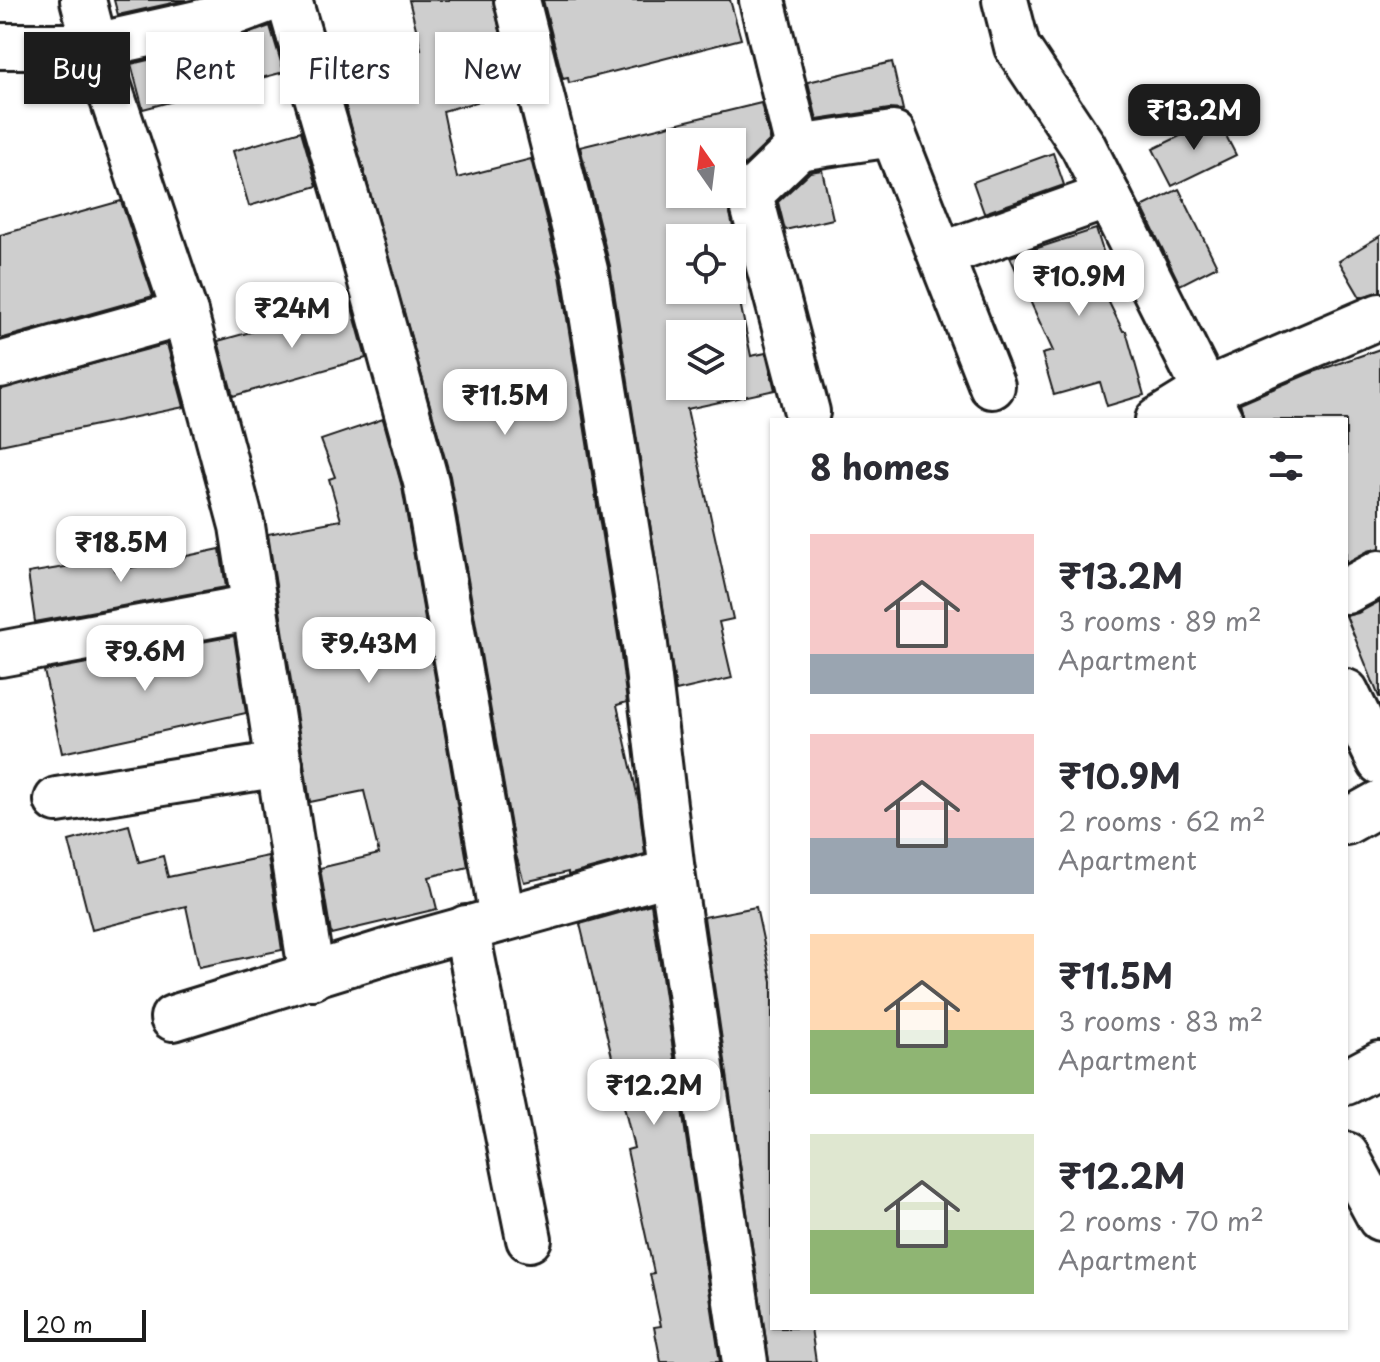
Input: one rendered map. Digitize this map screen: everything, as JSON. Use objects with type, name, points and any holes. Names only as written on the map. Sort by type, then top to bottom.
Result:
[{"type":"street","points":[[83,0],[91,32]]},
{"type":"street","points":[[130,38],[220,18],[268,0]]},
{"type":"street","points":[[289,0],[426,482],[529,1239]]},
{"type":"street","points":[[517,0],[585,270],[645,645],[672,872],[745,1362]]},
{"type":"street","points":[[762,0],[798,148]]},
{"type":"street","points":[[1005,0],[1017,47],[1083,146],[1212,405]]},
{"type":"street","points":[[0,46],[24,46]]},
{"type":"street","points":[[115,104],[185,313],[242,526],[312,977]]},
{"type":"street","points":[[807,412],[750,194],[798,148],[893,134],[992,386]]},
{"type":"street","points":[[941,255],[1108,196]]},
{"type":"street","points":[[0,365],[185,313]]},
{"type":"street","points":[[1165,418],[1212,405],[1380,316]]},
{"type":"street","points":[[1348,590],[1380,573]]},
{"type":"street","points":[[0,654],[254,607]]},
{"type":"street","points":[[1348,696],[1380,762]]},
{"type":"street","points":[[57,800],[280,764]]},
{"type":"street","points":[[1348,821],[1380,803]]},
{"type":"street","points":[[173,1018],[484,923],[672,872]]},
{"type":"street","points":[[1348,1081],[1380,1064]]},
{"type":"street","points":[[1348,1159],[1380,1218]]},
{"type":"building","points":[[114,0],[186,0],[118,15]]},
{"type":"building","points":[[409,0],[493,0],[500,32],[435,32],[435,104],[469,104],[443,111],[457,178],[531,159],[560,275],[627,702],[617,705],[639,803],[645,854],[568,875],[568,872],[524,882],[516,855],[450,476],[345,104],[419,104],[421,49]]},
{"type":"building","points":[[543,0],[730,0],[741,39],[569,83],[568,78],[563,79]]},
{"type":"building","points":[[270,26],[280,59],[280,73],[264,77],[264,32],[253,32]]},
{"type":"building","points":[[146,60],[146,104],[162,104],[143,109],[131,64]]},
{"type":"building","points":[[892,62],[903,110],[889,109],[817,120],[808,82]]},
{"type":"building","points":[[761,103],[770,140],[746,163],[746,128],[666,128],[666,208],[729,208],[732,224],[666,224],[666,304],[740,304],[744,320],[666,320],[666,400],[729,400],[687,409],[733,619],[719,622],[732,678],[676,691],[610,266],[580,147]]},
{"type":"building","points":[[1217,118],[1236,155],[1172,186],[1153,149]]},
{"type":"building","points":[[301,131],[317,186],[249,206],[233,151]]},
{"type":"building","points":[[1053,153],[1064,185],[984,213],[973,182]]},
{"type":"building","points":[[822,170],[833,219],[785,230],[778,202],[810,172]]},
{"type":"building","points":[[1179,189],[1217,266],[1180,285],[1142,207]]},
{"type":"building","points":[[121,201],[153,296],[0,339],[0,235]]},
{"type":"building","points":[[1096,229],[1109,270],[1096,276],[1123,331],[1126,331],[1144,395],[1107,406],[1100,382],[1054,395],[1042,354],[1053,351],[1010,257]]},
{"type":"building","points":[[1380,236],[1380,292],[1360,297],[1339,261]]},
{"type":"building","points":[[351,304],[366,358],[233,396],[218,341]]},
{"type":"building","points":[[746,332],[751,356],[766,353],[775,390],[746,396]]},
{"type":"building","points":[[167,344],[184,407],[0,445],[0,389]]},
{"type":"building","points":[[1380,349],[1380,548],[1348,562],[1348,418],[1244,418],[1240,403],[1308,374]]},
{"type":"building","points":[[383,419],[402,487],[468,867],[429,877],[437,909],[331,934],[320,868],[379,854],[364,791],[310,802],[268,534],[341,520],[329,479],[335,477],[321,440]]},
{"type":"building","points":[[220,549],[226,587],[35,622],[28,573],[114,559],[115,571]]},
{"type":"building","points":[[1380,601],[1380,697],[1348,621],[1348,616]]},
{"type":"building","points":[[234,636],[246,713],[62,753],[44,671]]},
{"type":"building","points":[[129,825],[139,862],[163,856],[168,877],[268,856],[282,950],[199,967],[186,906],[92,930],[69,841]]},
{"type":"building","points":[[651,904],[720,1362],[661,1362],[654,1327],[661,1326],[650,1274],[654,1273],[627,1150],[634,1148],[580,924]]},
{"type":"building","points":[[756,907],[770,972],[770,1330],[811,1330],[816,1362],[769,1362],[704,917]]}]
